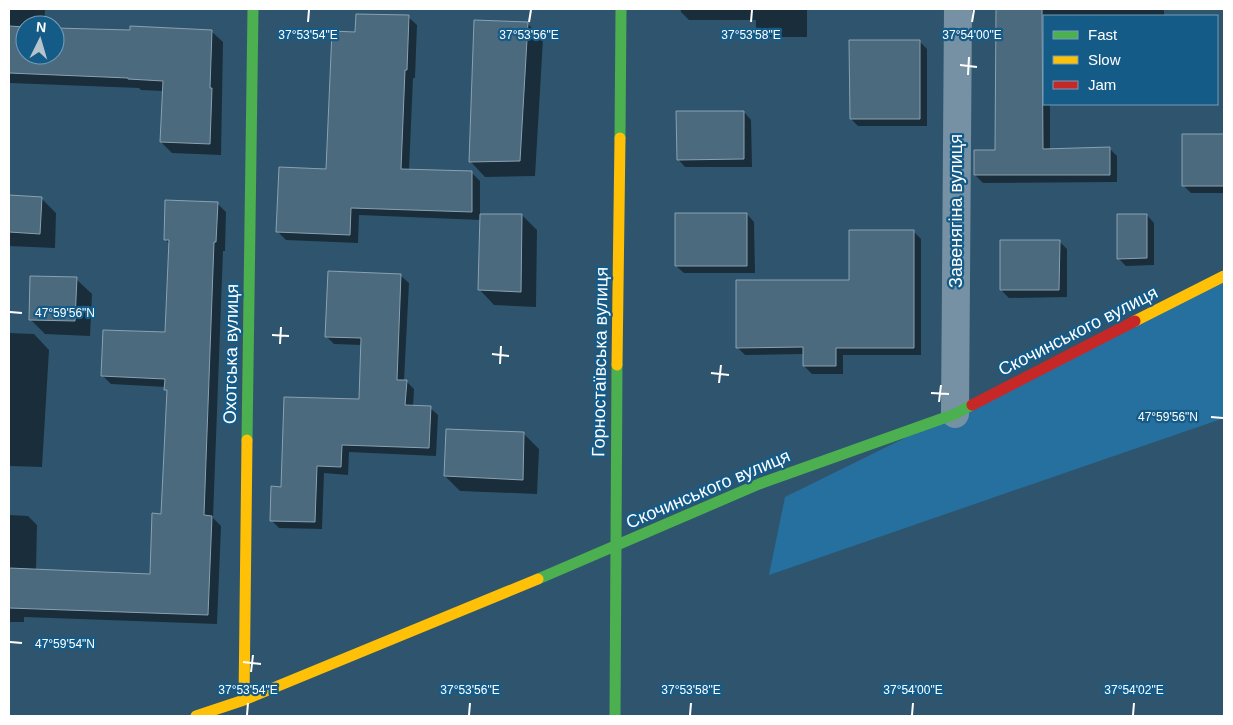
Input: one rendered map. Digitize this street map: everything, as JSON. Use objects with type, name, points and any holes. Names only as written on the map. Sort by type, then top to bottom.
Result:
[{"type":"street","name":"Охотська вулиця","points":[[244,700],[253,9]]},
{"type":"street","name":"Горностаївська вулиця","points":[[615,716],[621,9]]},
{"type":"street","name":"Завенягіна вулиця","points":[[954,414],[958,9]]},
{"type":"street","name":"Скочинського вулиця","points":[[196,716],[244,700],[615,547],[759,484],[954,414],[1224,276]]},
{"type":"shaded area","points":[[1224,281],[1224,418],[769,575],[785,497]]},
{"type":"building","points":[[996,9],[1042,9],[1043,149],[1110,147],[1110,175],[974,175],[974,150],[995,150]]},
{"type":"building","points":[[356,14],[409,15],[401,169],[472,171],[472,212],[351,208],[350,235],[276,232],[279,167],[326,169],[332,31],[355,32]]},
{"type":"building","points":[[474,20],[528,22],[520,161],[469,162]]},
{"type":"building","points":[[9,26],[15,26],[15,65],[65,65],[65,28],[130,30],[130,26],[212,30],[210,144],[160,142],[163,81],[9,73]]},
{"type":"building","points":[[849,40],[920,40],[920,119],[850,119]]},
{"type":"building","points":[[676,111],[744,111],[744,159],[677,160]]},
{"type":"building","points":[[1182,134],[1224,134],[1224,186],[1182,186]]},
{"type":"building","points":[[9,195],[42,197],[40,234],[9,232]]},
{"type":"building","points":[[165,200],[218,202],[216,242],[214,242],[204,515],[212,516],[208,615],[9,608],[9,568],[150,574],[152,513],[161,514],[167,390],[164,390],[165,379],[101,376],[103,330],[165,332],[169,240],[164,240]]},
{"type":"building","points":[[675,213],[747,213],[747,266],[675,266]]},
{"type":"building","points":[[480,214],[522,214],[521,292],[478,290]]},
{"type":"building","points":[[1117,214],[1147,214],[1147,258],[1117,259]]},
{"type":"building","points":[[849,230],[914,230],[914,348],[836,348],[836,366],[803,366],[803,347],[736,348],[736,280],[849,280]]},
{"type":"building","points":[[1000,240],[1060,240],[1059,290],[1000,290]]},
{"type":"building","points":[[328,271],[401,274],[397,380],[407,380],[405,405],[431,406],[429,448],[342,445],[341,467],[317,466],[315,522],[270,521],[271,486],[281,487],[284,397],[359,399],[361,338],[325,337]]},
{"type":"building","points":[[30,276],[77,277],[75,321],[29,320]]},
{"type":"building","points":[[446,429],[524,432],[523,480],[444,476]]},
{"type":"traffic: fast","points":[[247,440],[253,9]]},
{"type":"traffic: fast","points":[[620,138],[621,9]]},
{"type":"traffic: fast","points":[[615,716],[617,365]]},
{"type":"traffic: fast","points":[[538,579],[759,484],[955,414],[972,405]]},
{"type":"traffic: slow","points":[[617,365],[620,138]]},
{"type":"traffic: slow","points":[[1135,321],[1224,276]]},
{"type":"traffic: slow","points":[[244,700],[247,440]]},
{"type":"traffic: slow","points":[[196,716],[244,700],[538,579]]},
{"type":"traffic: jam","points":[[972,405],[1135,321]]}]
